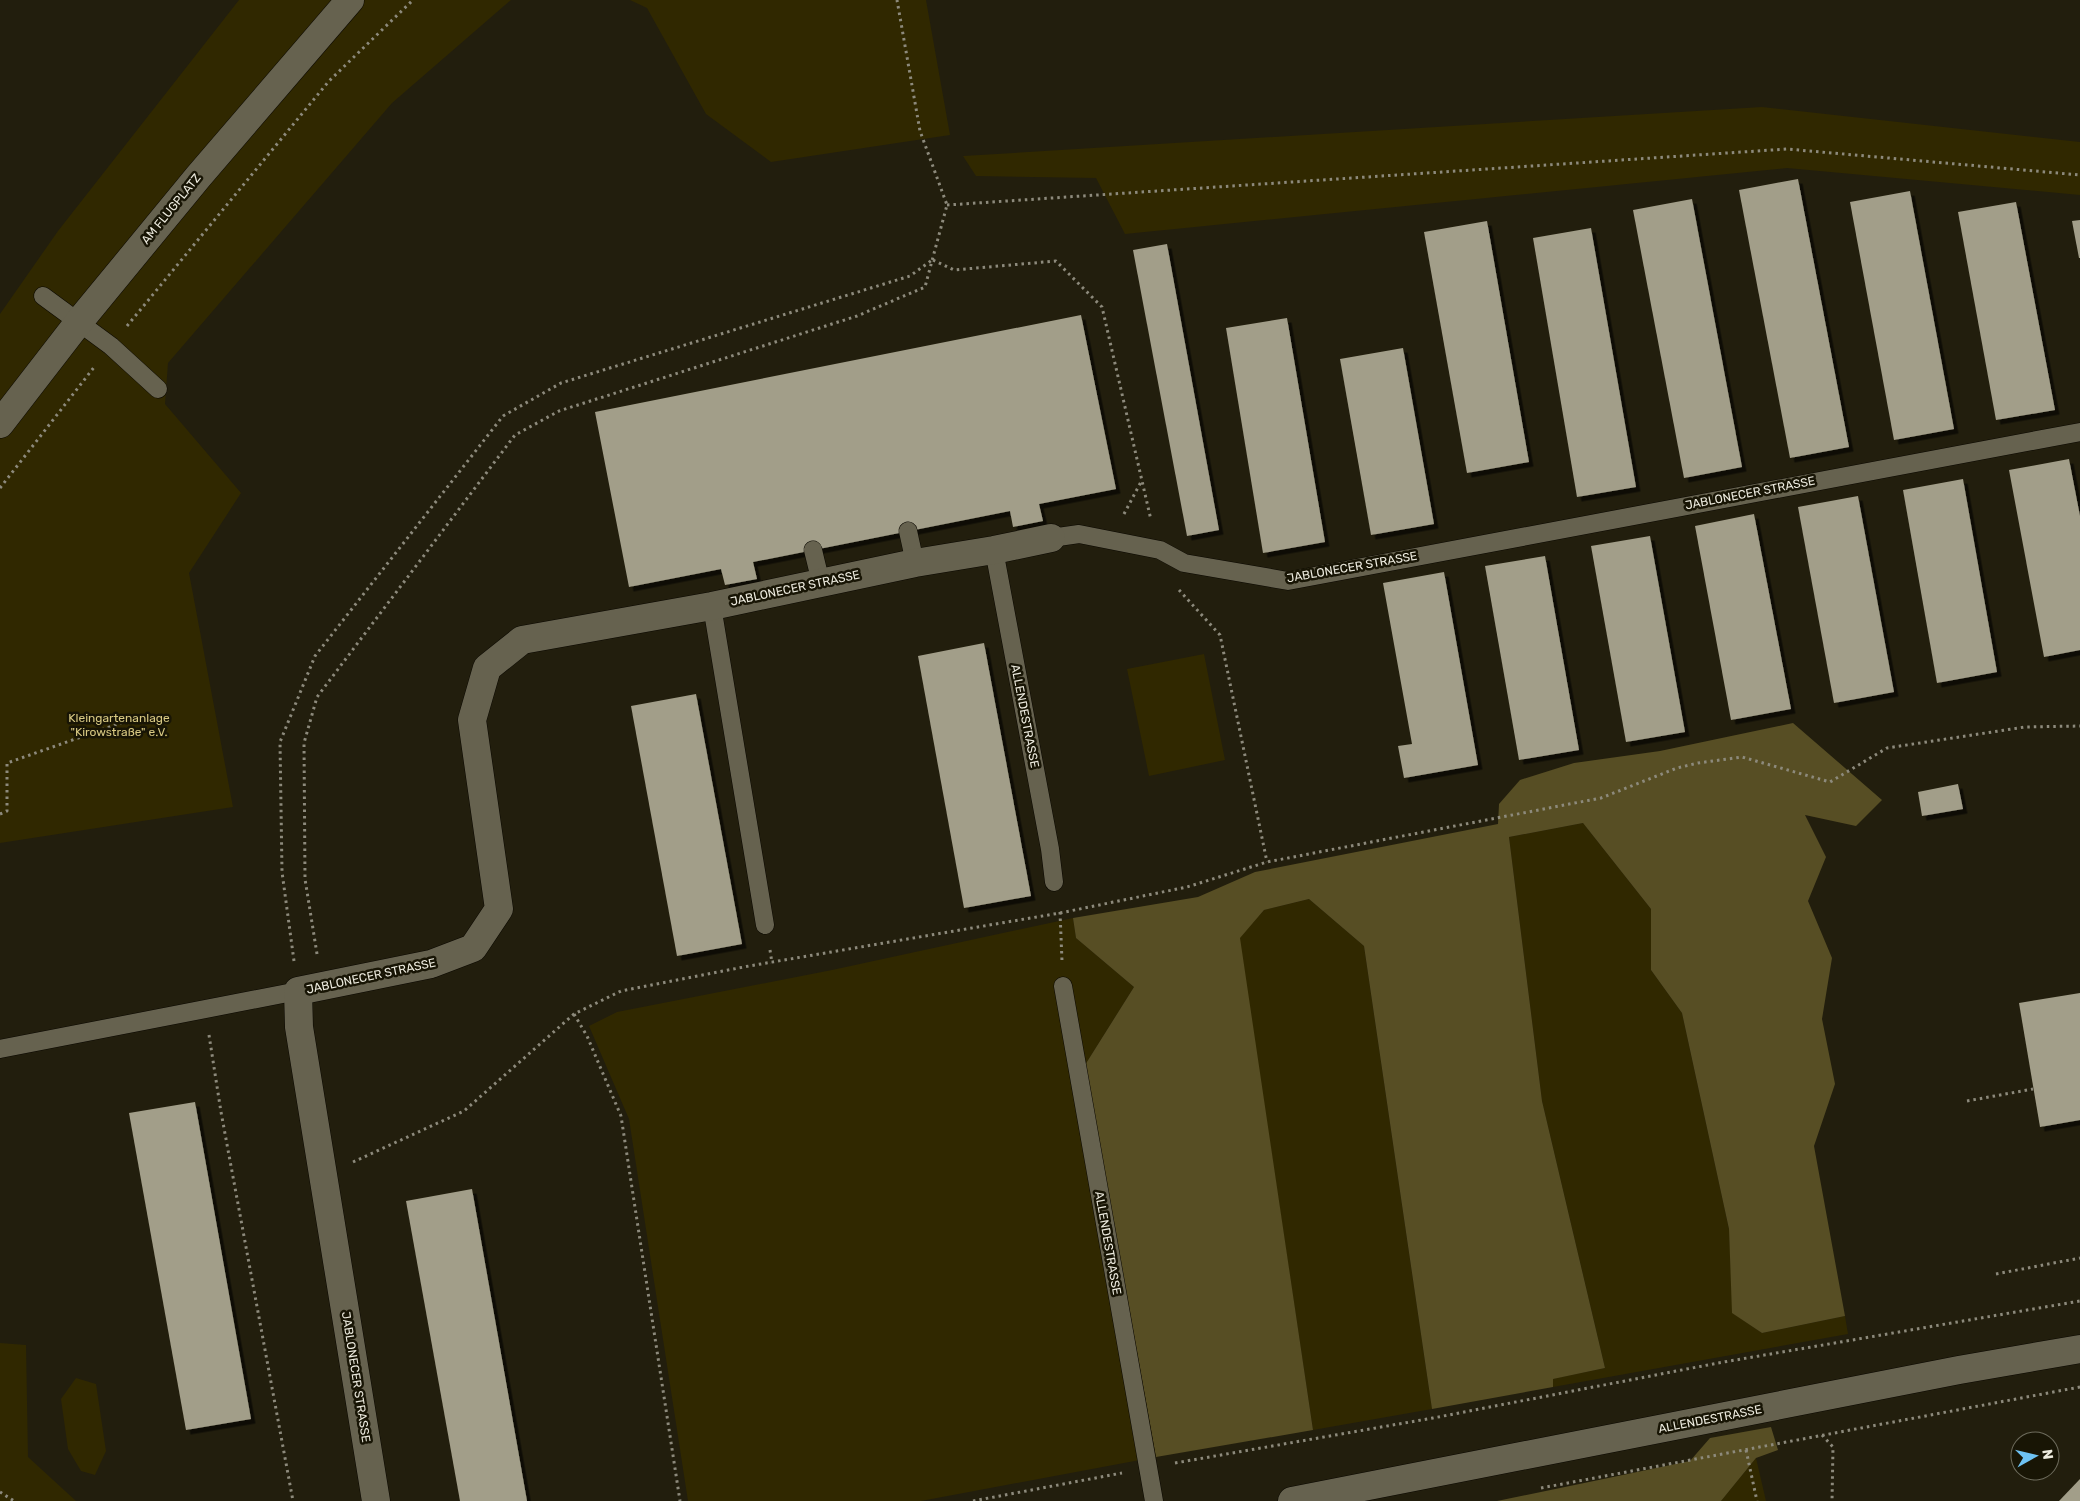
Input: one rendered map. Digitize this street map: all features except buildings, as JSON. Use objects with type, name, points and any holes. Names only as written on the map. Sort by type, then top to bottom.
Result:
[{"type":"street","name":"AM FLUGPLATZ","points":[[0,424],[78,323],[198,177],[350,0]]},
{"type":"street","name":"JABLONECER STRASSE","points":[[376,1501],[299,1027],[310,989],[431,964],[473,948],[499,909],[472,720],[487,668],[522,640],[712,606],[915,563],[1051,538]]},
{"type":"street","name":"ALLENDESTRASSE","points":[[1292,1501],[1341,1497],[1737,1413],[1968,1368],[2080,1349]]},
{"type":"lane","points":[[43,296],[111,346],[158,389]]},
{"type":"lane","name":"JABLONECER STRASSE","points":[[1051,538],[1079,534],[1160,550],[1184,563],[1288,581],[2080,432]]},
{"type":"lane","points":[[908,531],[915,563]]},
{"type":"lane","points":[[813,550],[821,583]]},
{"type":"lane","name":"ALLENDESTRASSE","points":[[994,550],[1050,849],[1054,882]]},
{"type":"lane","points":[[712,606],[765,925]]},
{"type":"lane","name":"ALLENDESTRASSE","points":[[1063,986],[1154,1501]]},
{"type":"lane","points":[[0,1049],[310,989]]},
{"type":"path","points":[[0,488],[111,346],[328,81],[413,0]]},
{"type":"path","points":[[310,989],[305,879],[304,742],[317,697],[515,436],[559,411],[857,316],[925,287],[947,204],[920,131],[897,0]]},
{"type":"path","points":[[947,204],[1787,149],[2080,175]]},
{"type":"path","points":[[933,260],[954,270],[1056,261],[1102,307],[1142,479],[1169,578],[1220,635],[1267,862]]},
{"type":"path","points":[[310,989],[282,872],[280,742],[315,656],[504,416],[561,383],[910,276],[933,260]]},
{"type":"path","points":[[1110,541],[1142,479]]},
{"type":"path","points":[[0,814],[8,811],[7,763],[138,717]]},
{"type":"path","points":[[323,1171],[356,1161],[464,1110],[574,1014],[622,991],[749,966],[1060,913],[1187,887],[1267,862],[1601,798],[1677,768],[1698,763],[1742,756],[1830,782],[1887,748],[2025,727],[2080,726]]},
{"type":"path","points":[[1060,913],[1063,986]]},
{"type":"path","points":[[205,1010],[221,1112],[292,1501]]},
{"type":"path","points":[[574,1014],[587,1036],[621,1116],[680,1501]]},
{"type":"path","points":[[1966,1101],[2033,1089]]},
{"type":"path","points":[[1996,1274],[2080,1258]]},
{"type":"path","points":[[973,1501],[1433,1418],[1718,1364],[2080,1301]]},
{"type":"path","points":[[1534,1489],[2080,1387]]},
{"type":"path","points":[[1816,1398],[1822,1436],[1834,1447],[1832,1501]]},
{"type":"path","points":[[1737,1413],[1757,1501]]},
{"type":"path","points":[[0,1492],[14,1501]]},
{"type":"path","points":[[4,1495],[9,1501]]},
{"type":"green space","name":"Kleingartenanlage \"Kirowstraße\" e.V.","points":[[239,0],[511,0],[392,103],[168,363],[165,404],[241,493],[189,573],[233,807],[0,843],[0,314],[58,231]]},
{"type":"green space","points":[[630,0],[926,0],[950,135],[771,162],[706,114],[647,8]]},
{"type":"green space","points":[[1762,107],[2080,142],[2080,195],[1787,168],[1125,234],[1096,178],[976,176],[963,156]]},
{"type":"green space","points":[[1204,654],[1225,760],[1149,776],[1127,669]]},
{"type":"green space","points":[[1583,823],[1651,909],[1651,970],[1682,1013],[1729,1229],[1733,1313],[1762,1333],[1845,1316],[1848,1334],[1553,1387],[1552,1379],[1605,1368],[1542,1101],[1509,837]]},
{"type":"green space","points":[[1309,899],[1364,946],[1432,1409],[1313,1430],[1239,938],[1264,910]]},
{"type":"green space","points":[[1073,918],[1076,938],[1134,987],[1085,1065],[1156,1457],[921,1501],[688,1501],[629,1119],[589,1026],[617,1012],[832,970]]},
{"type":"green space","points":[[0,1343],[26,1345],[28,1457],[76,1501],[0,1501]]},
{"type":"green space","points":[[76,1378],[96,1384],[106,1451],[95,1475],[81,1471],[68,1449],[61,1399]]},
{"type":"green space","points":[[1756,1458],[1766,1501],[1721,1501]]},
{"type":"shaded area","points":[[1793,723],[1882,800],[1856,826],[1805,815],[1826,857],[1808,901],[1832,958],[1822,1019],[1835,1084],[1814,1146],[1845,1316],[1762,1333],[1732,1313],[1729,1229],[1682,1013],[1651,970],[1651,909],[1583,823],[1509,837],[1542,1101],[1605,1368],[1553,1379],[1553,1387],[1432,1409],[1364,946],[1309,899],[1264,910],[1240,938],[1313,1430],[1156,1457],[1085,1065],[1134,987],[1076,938],[1073,918],[1198,897],[1255,872],[1498,824],[1499,804],[1520,780],[1574,763],[1660,751]]},
{"type":"shaded area","points":[[1771,1427],[1778,1450],[1756,1458],[1721,1501],[1497,1501],[1690,1461],[1710,1438]]}]
